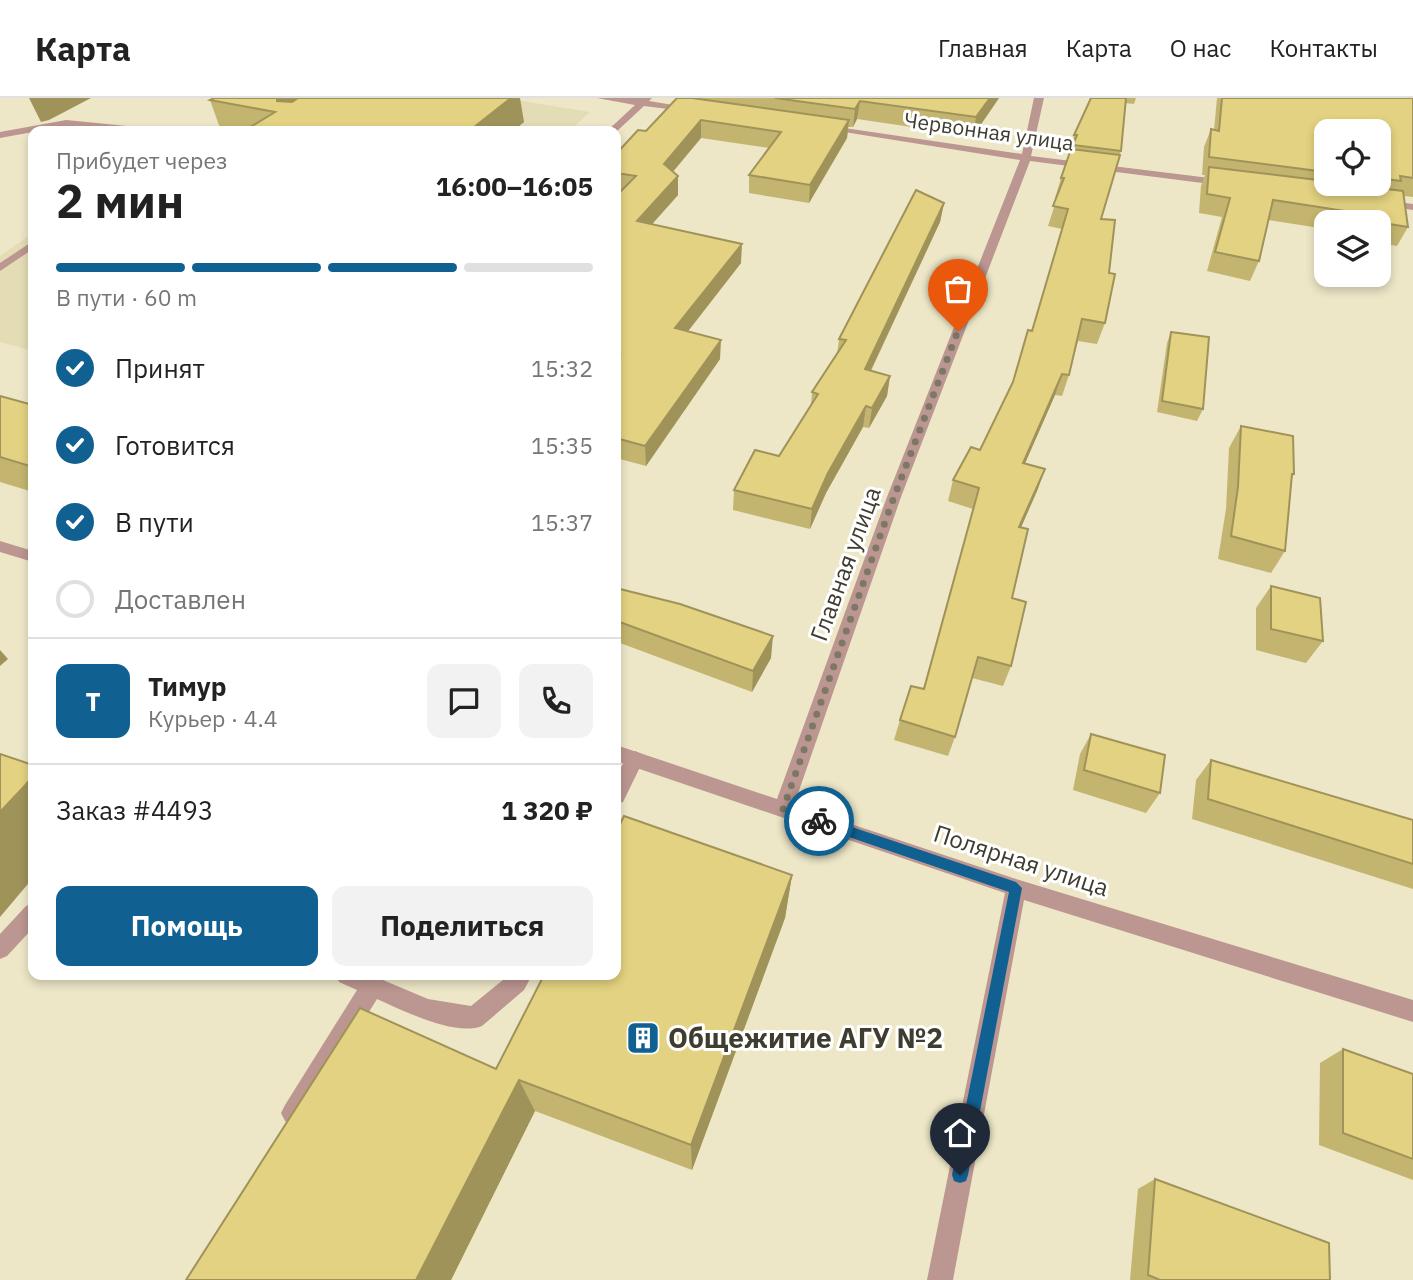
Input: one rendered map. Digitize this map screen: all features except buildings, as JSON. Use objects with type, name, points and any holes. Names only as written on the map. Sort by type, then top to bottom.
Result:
[{"type":"street","points":[[602,98],[644,101],[700,110]]},
{"type":"street","name":"Главная улица","points":[[783,809],[894,497],[1026,158],[1039,98]]},
{"type":"street","points":[[617,126],[644,101]]},
{"type":"street","name":"Червонная улица","points":[[808,125],[1026,158],[1233,184]]},
{"type":"street","points":[[54,126],[89,126]]},
{"type":"street","points":[[0,135],[28,130]]},
{"type":"street","points":[[1371,202],[1413,207]]},
{"type":"street","points":[[0,268],[28,248]]},
{"type":"street","points":[[0,546],[28,555]]},
{"type":"street","points":[[621,774],[625,756]]},
{"type":"street","name":"Полярная улица","points":[[625,756],[1016,888],[1413,1011]]},
{"type":"street","points":[[940,1280],[1016,888]]},
{"type":"street","points":[[0,949],[28,918]]},
{"type":"street","points":[[358,980],[428,1010],[474,1018],[518,980]]},
{"type":"street","points":[[285,1127],[372,986]]},
{"type":"shaded area","points":[[503,98],[590,112],[575,126],[350,126]]},
{"type":"shaded area","points":[[28,236],[28,350],[0,342],[0,256]]},
{"type":"way so far","points":[[819,821],[783,809],[894,497],[958,331]]},
{"type":"place","name":"Общежитие АГУ №2","points":[[643,1038]]},
{"type":"route","points":[[819,821],[1016,888],[960,1175]]}]
